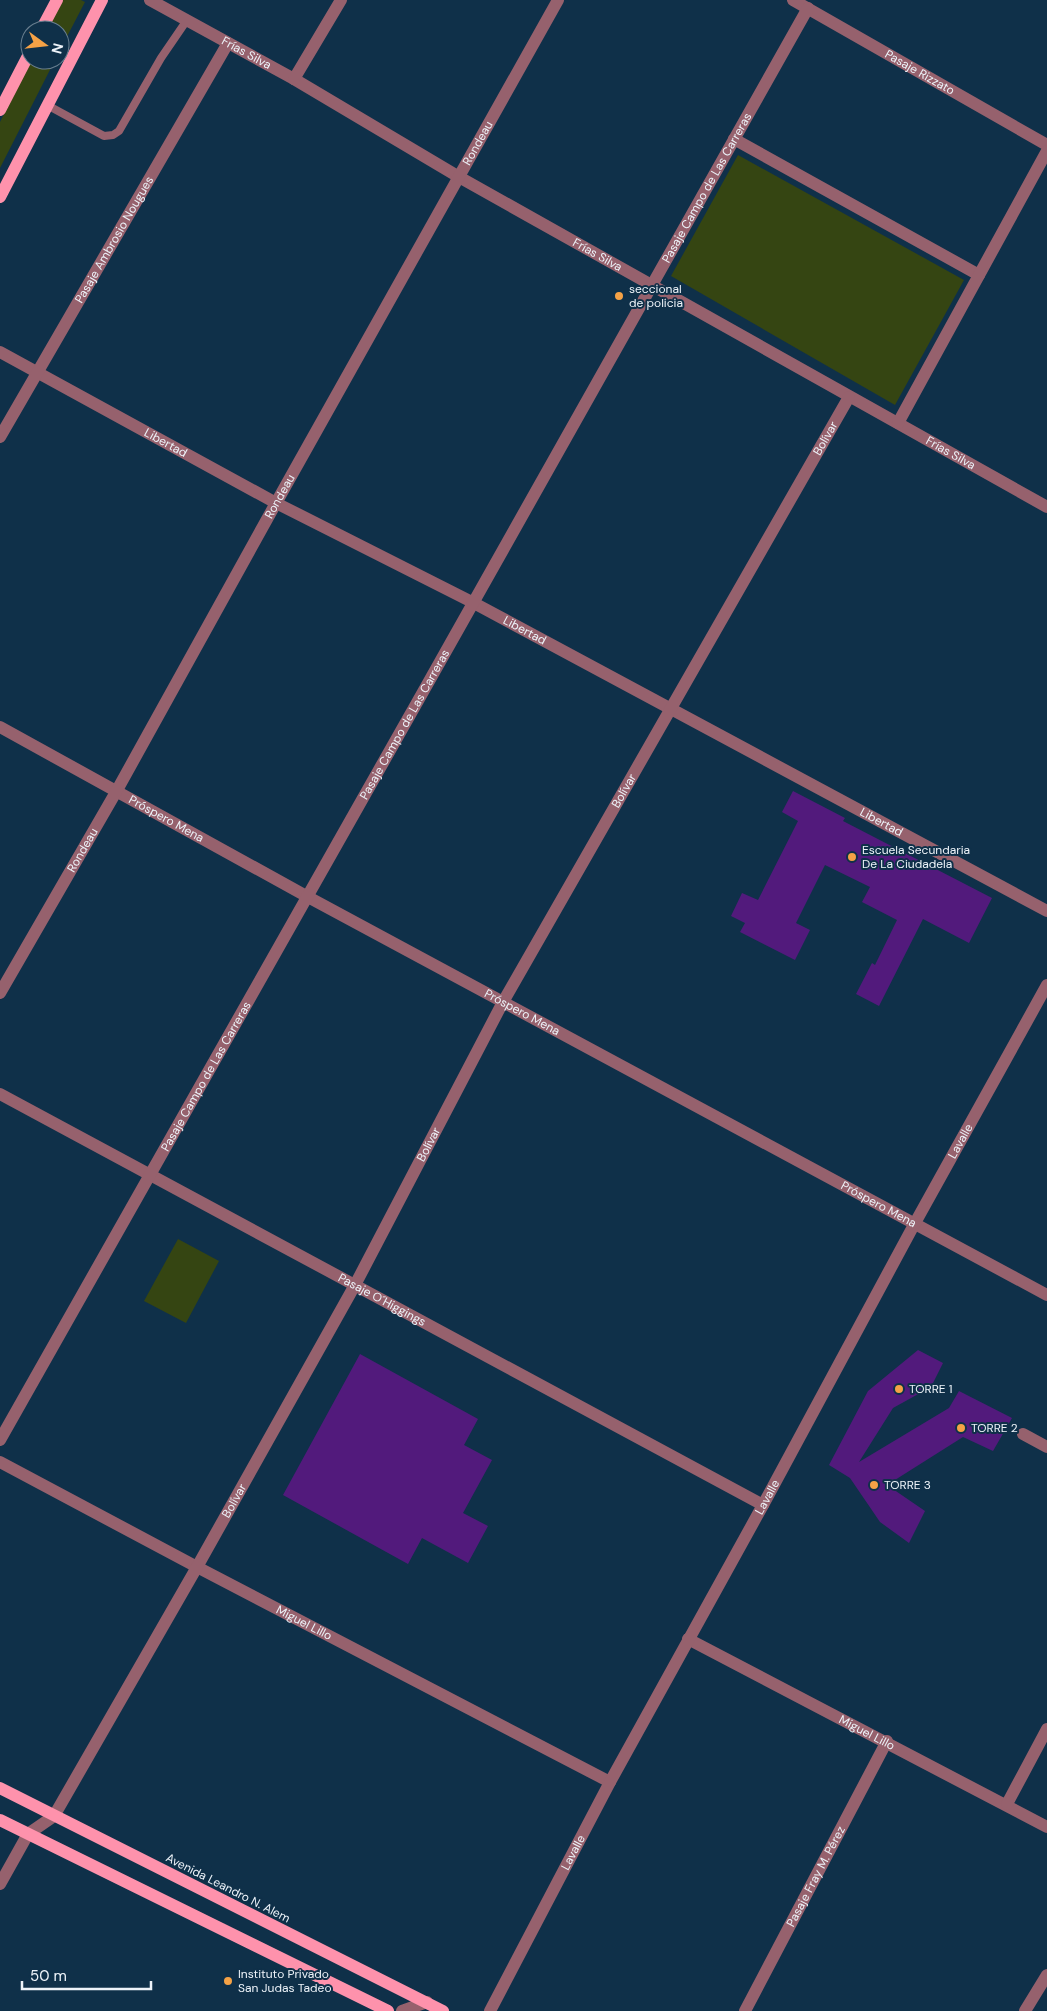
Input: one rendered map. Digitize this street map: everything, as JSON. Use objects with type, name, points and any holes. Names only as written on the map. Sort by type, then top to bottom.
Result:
[{"type":"main road","points":[[46,20],[57,0]]},
{"type":"main road","points":[[0,197],[102,0]]},
{"type":"main road","points":[[0,110],[21,70]]},
{"type":"main road","name":"Avenida Leandro N. Alem","points":[[0,1788],[444,2011]]},
{"type":"main road","points":[[0,1820],[388,2011]]},
{"type":"street","name":"Frías Silva","points":[[150,0],[294,79],[459,177],[1047,507]]},
{"type":"street","points":[[294,79],[341,0]]},
{"type":"street","name":"Rondeau","points":[[0,993],[116,792],[558,0]]},
{"type":"street","name":"Pasaje Rizzato","points":[[793,0],[1047,145]]},
{"type":"street","name":"Pasaje Campo de Las Carreras","points":[[0,1440],[808,8]]},
{"type":"street","name":"Pasaje Ambrosio Nougues","points":[[0,437],[228,43]]},
{"type":"street","points":[[734,139],[979,275]]},
{"type":"street","points":[[898,423],[1047,151]]},
{"type":"street","name":"Libertad","points":[[0,352],[276,503],[472,602],[1047,911]]},
{"type":"street","name":"Bolívar","points":[[0,1884],[28,1834],[54,1816],[197,1567],[354,1285],[503,1002],[849,397]]},
{"type":"street","name":"Próspero Mena","points":[[0,727],[308,897],[1047,1294]]},
{"type":"street","name":"Lavalle","points":[[490,2011],[610,1782],[1047,985]]},
{"type":"street","name":"Pasaje O´Higgings","points":[[0,1094],[763,1505]]},
{"type":"street","points":[[1022,1434],[1047,1447]]},
{"type":"street","name":"Miguel Lillo","points":[[0,1462],[610,1782]]},
{"type":"street","name":"Miguel Lillo","points":[[688,1639],[1047,1826]]},
{"type":"street","points":[[1007,1804],[1047,1730]]},
{"type":"street","name":"Pasaje Fray M. Pérez","points":[[745,2011],[887,1741]]},
{"type":"street","points":[[1025,2011],[1047,1975]]},
{"type":"street","points":[[402,2011],[427,2002]]},
{"type":"lane","points":[[48,105],[104,136],[113,135],[119,130],[161,58],[187,20]]},
{"type":"green space","points":[[62,0],[81,0],[85,2],[70,31],[70,20],[51,20]]},
{"type":"green space","points":[[26,70],[50,70],[0,168],[0,122]]},
{"type":"green space","points":[[738,155],[964,280],[895,405],[671,276]]},
{"type":"green space","points":[[178,1239],[219,1261],[186,1323],[144,1301]]},
{"type":"building","points":[[793,791],[845,818],[843,821],[992,898],[969,943],[923,919],[879,1006],[856,994],[872,963],[875,965],[897,920],[862,902],[870,887],[825,865],[796,923],[810,930],[795,960],[740,932],[745,923],[731,916],[742,893],[758,900],[798,821],[782,812]]},
{"type":"building","points":[[918,1350],[943,1363],[931,1387],[893,1408],[859,1462],[949,1408],[959,1391],[1012,1418],[993,1451],[963,1437],[887,1485],[925,1511],[909,1543],[880,1522],[850,1478],[829,1465],[868,1391]]},
{"type":"building","points":[[360,1354],[478,1419],[464,1445],[492,1460],[463,1513],[488,1526],[468,1563],[422,1538],[408,1564],[283,1495]]},
{"type":"place","name":"seccional de policia","points":[[619,296]]},
{"type":"place","name":"Escuela Secundaria De La Ciudadela","points":[[852,857]]},
{"type":"place","name":"TORRE 1","points":[[899,1389]]},
{"type":"place","name":"TORRE 2","points":[[961,1428]]},
{"type":"place","name":"TORRE 3","points":[[874,1485]]},
{"type":"place","name":"Instituto Privado San Judas Tadeo","points":[[228,1981]]}]
